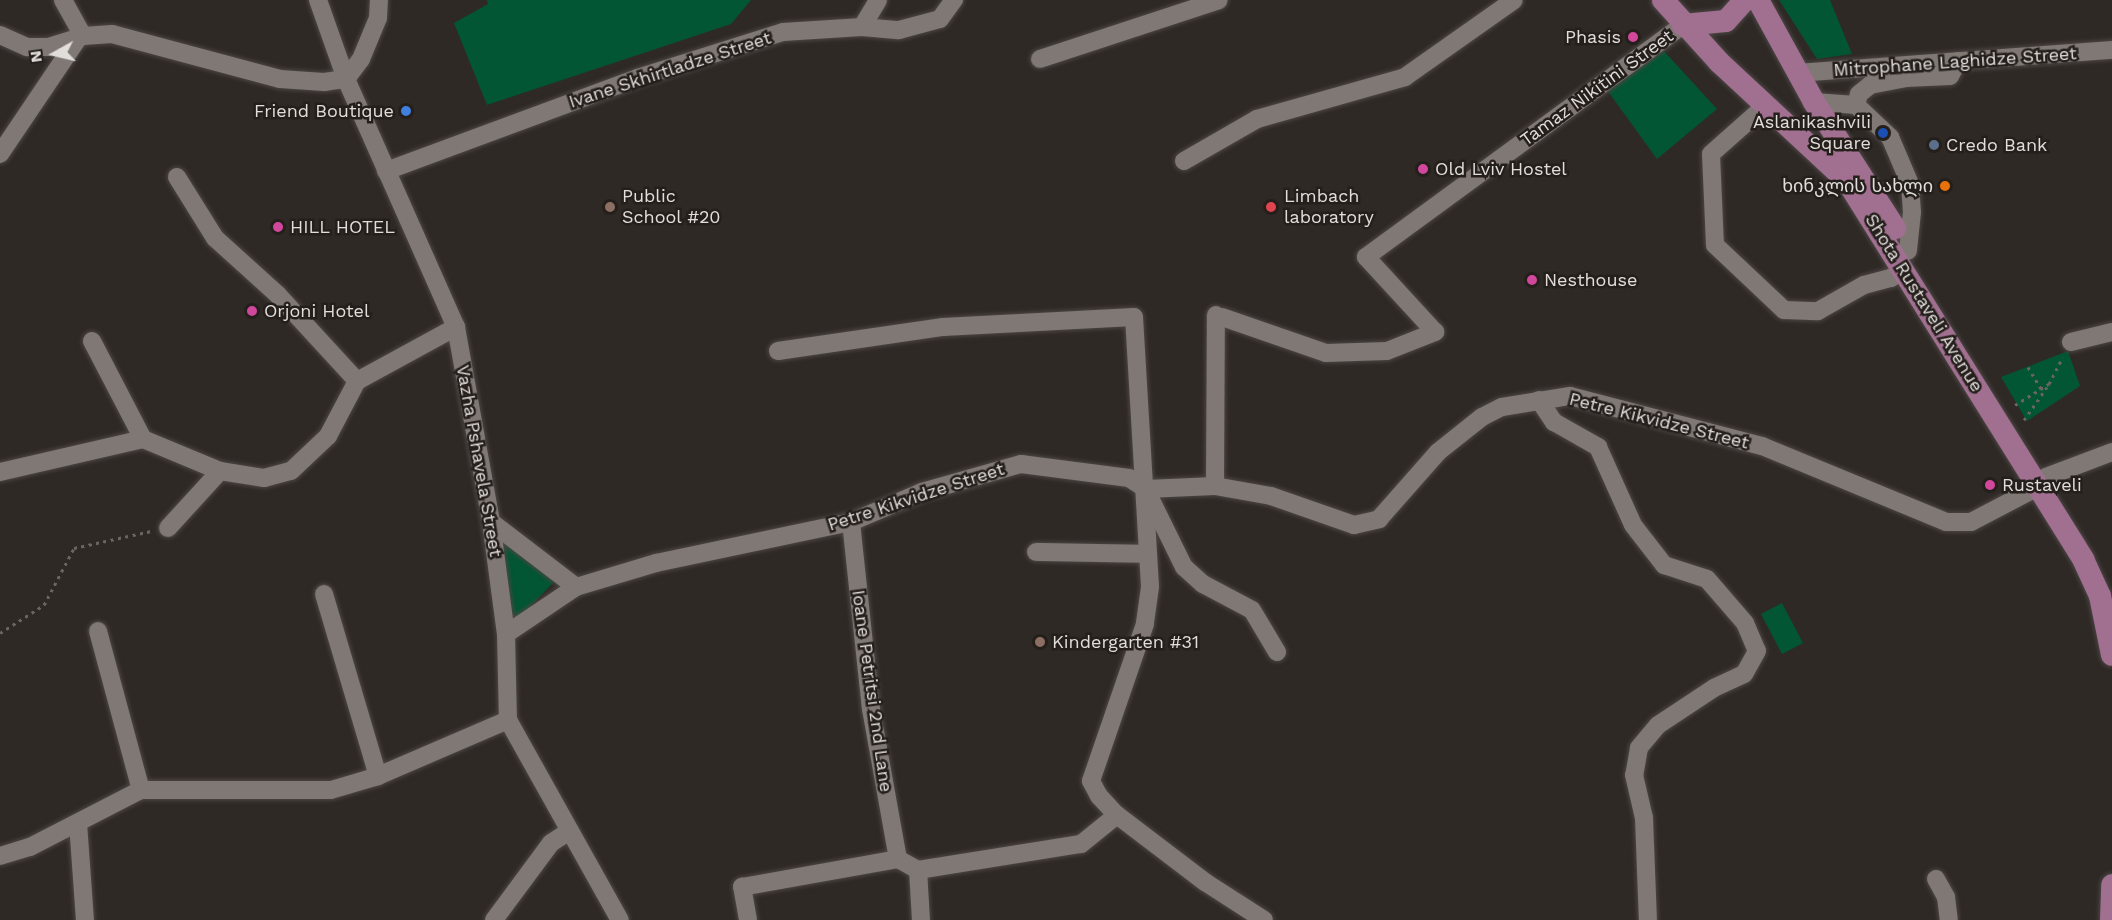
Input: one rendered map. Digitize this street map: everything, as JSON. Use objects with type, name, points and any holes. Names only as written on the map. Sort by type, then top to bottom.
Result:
[{"type":"main road","name":"Shota Rustaveli Avenue","points":[[1663,0],[1683,25],[1765,106],[1847,181],[1906,260]]},
{"type":"main road","points":[[1683,25],[1726,21],[1744,0]]},
{"type":"main road","name":"Shota Rustaveli Avenue","points":[[1758,0],[1814,102],[1867,182],[1906,260],[2042,482],[2095,560],[2112,604]]},
{"type":"main road","name":"Shota Rustaveli Avenue","points":[[2042,482],[2100,596],[2112,655]]},
{"type":"main road","points":[[2111,920],[2112,885]]},
{"type":"street","points":[[63,0],[80,38]]},
{"type":"street","name":"Vazha Pshavela Street","points":[[318,0],[346,79],[456,327],[491,522],[506,634],[508,720],[567,832],[620,920]]},
{"type":"street","points":[[0,35],[27,47],[112,34],[280,79],[346,79],[361,59],[378,18],[379,0]]},
{"type":"street","points":[[862,27],[878,0]]},
{"type":"street","name":"Ivane Skhirtladze Street","points":[[386,171],[637,78],[783,32],[862,27],[899,30],[940,19],[954,0]]},
{"type":"street","points":[[1040,59],[1219,0]]},
{"type":"street","points":[[1184,161],[1257,119],[1405,77],[1514,0]]},
{"type":"street","name":"Tamaz Nikitini Street","points":[[1215,486],[1219,316],[1326,353],[1387,351],[1435,332],[1366,257],[1683,25]]},
{"type":"street","points":[[0,154],[80,38]]},
{"type":"street","name":"Mitrophane Laghidze Street","points":[[1797,73],[2112,50]]},
{"type":"street","points":[[1856,105],[1859,94],[1870,86],[1905,78],[1950,76],[1958,61]]},
{"type":"street","points":[[1765,106],[1711,154],[1715,245],[1784,310],[1818,311],[1864,285],[1891,278],[1906,260],[1912,212],[1910,184],[1890,137],[1856,105],[1814,102]]},
{"type":"street","points":[[177,177],[215,238],[278,295],[357,381]]},
{"type":"street","points":[[778,351],[943,327],[1134,317],[1146,489],[1146,554],[1150,587],[1145,624],[1091,781],[1099,796],[1117,815],[1204,882],[1264,920]]},
{"type":"street","points":[[0,472],[143,439],[220,471],[264,478],[291,471],[328,436],[357,381],[456,327]]},
{"type":"street","points":[[2071,342],[2112,332]]},
{"type":"street","points":[[92,341],[143,439]]},
{"type":"street","name":"Petre Kikvidze Street","points":[[506,634],[576,587],[656,563],[850,522],[922,492],[986,471],[1021,464],[1129,478],[1146,489],[1215,486],[1271,495],[1354,525],[1379,519],[1438,452],[1482,417],[1502,407],[1570,396],[1762,446],[1946,522],[1971,522],[2042,482],[2112,453]]},
{"type":"street","points":[[1539,400],[1554,422],[1598,447],[1633,525],[1664,565],[1707,579],[1745,624],[1757,651],[1744,674],[1714,688],[1658,725],[1639,748],[1634,775],[1644,818],[1648,920]]},
{"type":"street","points":[[168,528],[220,471]]},
{"type":"street","points":[[1146,489],[1184,567],[1203,584],[1252,610],[1277,652]]},
{"type":"street","points":[[491,522],[576,587]]},
{"type":"street","name":"Ioane Petritsi 2nd Lane","points":[[850,522],[871,709],[898,859]]},
{"type":"street","points":[[1036,552],[1146,554]]},
{"type":"street","points":[[324,594],[378,776]]},
{"type":"street","points":[[98,631],[141,790]]},
{"type":"street","points":[[0,856],[30,848],[141,790],[331,790],[378,776],[508,720]]},
{"type":"street","points":[[748,920],[742,887],[898,859],[918,870],[1081,844],[1117,815]]},
{"type":"street","points":[[78,823],[85,920]]},
{"type":"street","points":[[494,920],[551,843],[567,832]]},
{"type":"street","points":[[918,870],[921,920]]},
{"type":"street","points":[[1936,879],[1946,897],[1949,920]]},
{"type":"path","points":[[2024,420],[2049,384],[2071,342]]},
{"type":"path","points":[[2028,367],[2040,389]]},
{"type":"path","points":[[2015,405],[2049,384]]},
{"type":"path","points":[[0,633],[44,605],[74,548],[112,537],[168,528]]},
{"type":"green space","points":[[487,0],[751,0],[731,24],[487,105],[454,23],[488,4]]},
{"type":"green space","points":[[1779,0],[1830,0],[1852,54],[1817,59]]},
{"type":"green space","points":[[1663,50],[1717,109],[1657,159],[1607,90]]},
{"type":"green space","points":[[2068,351],[2080,386],[2027,421],[2001,377]]},
{"type":"green space","points":[[502,541],[555,581],[510,627]]},
{"type":"green space","points":[[1782,603],[1803,643],[1782,654],[1761,614]]},
{"type":"place","name":"Phasis","points":[[1633,37]]},
{"type":"place","name":"Friend Boutique","points":[[406,111]]},
{"type":"place","name":"Aslanikashvili Square","points":[[1883,133]]},
{"type":"place","name":"Credo Bank","points":[[1934,145]]},
{"type":"place","name":"Old Lviv Hostel","points":[[1423,169]]},
{"type":"place","name":"ხინკლის სახლი","points":[[1945,186]]},
{"type":"place","name":"Public School #20","points":[[610,207]]},
{"type":"place","name":"Limbach laboratory","points":[[1271,207]]},
{"type":"place","name":"HILL HOTEL","points":[[278,227]]},
{"type":"place","name":"Nesthouse","points":[[1532,280]]},
{"type":"place","name":"Orjoni Hotel","points":[[252,311]]},
{"type":"place","name":"Rustaveli","points":[[1990,485]]},
{"type":"place","name":"Kindergarten #31","points":[[1040,642]]}]
